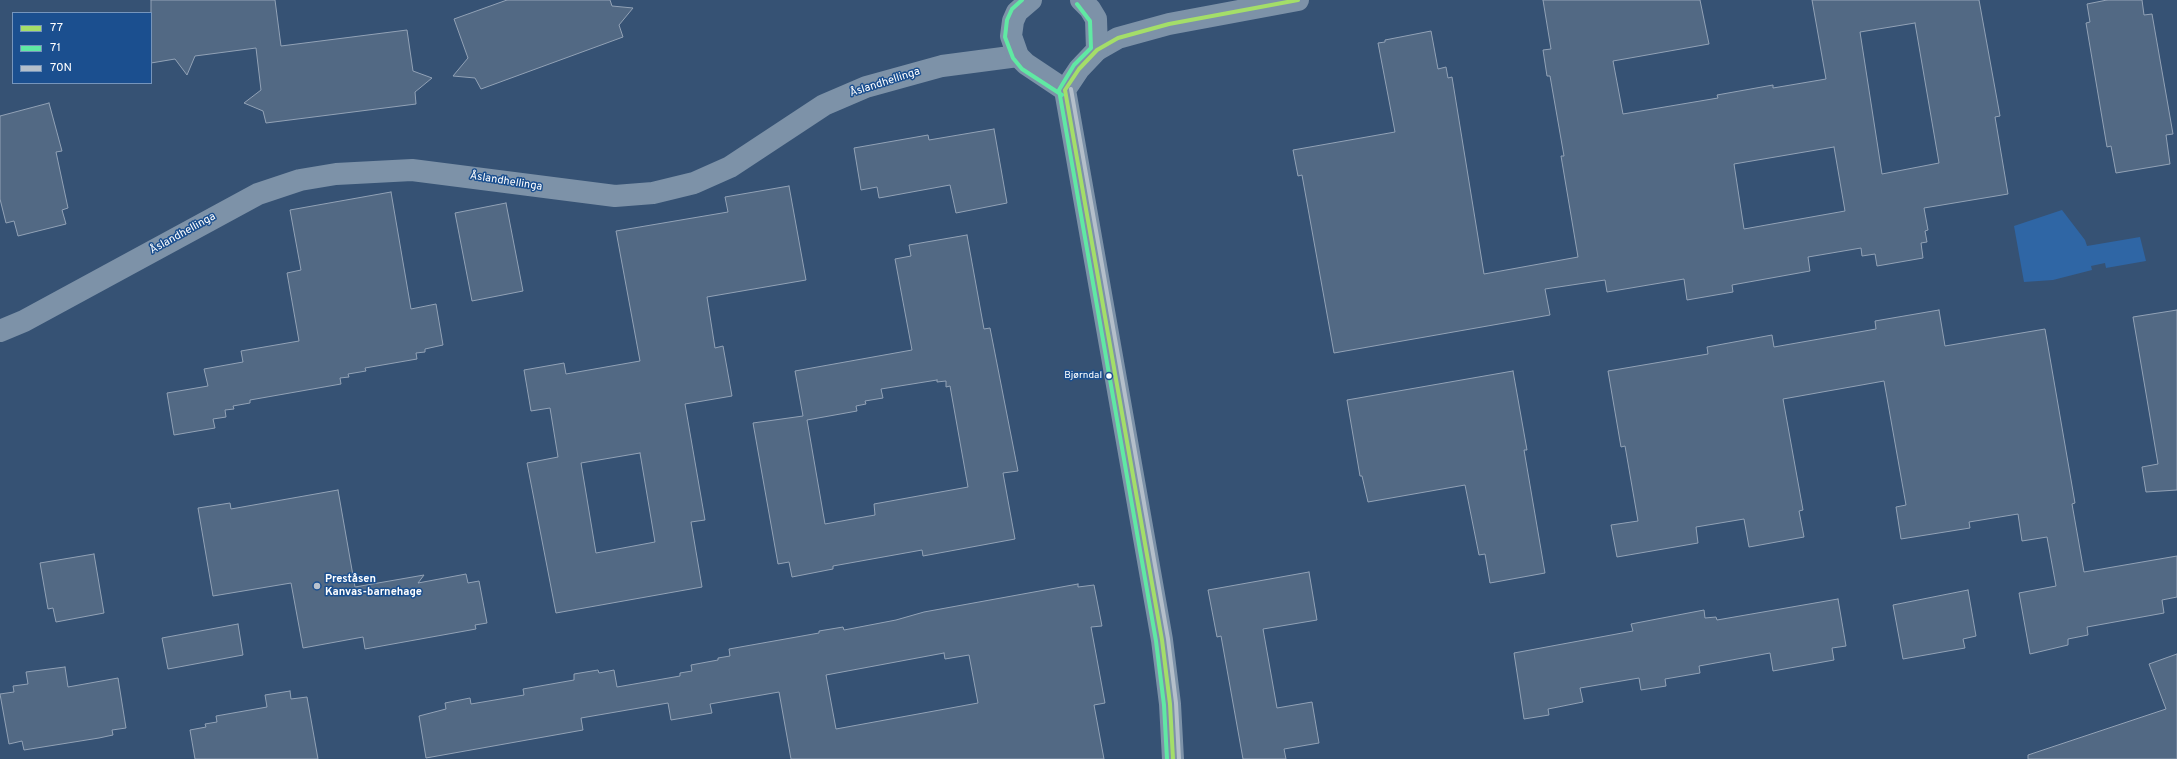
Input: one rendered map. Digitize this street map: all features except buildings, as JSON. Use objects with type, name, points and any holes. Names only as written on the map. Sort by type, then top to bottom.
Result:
[{"type":"street","points":[[1031,0],[1017,12],[1012,21],[1011,36],[1018,56],[1026,64],[1065,90]]},
{"type":"street","points":[[1081,0],[1096,19],[1097,50]]},
{"type":"street","points":[[1173,759],[1170,704],[1163,647],[1065,90],[1079,69],[1097,50],[1118,38],[1169,24],[1285,1]]},
{"type":"street","name":"Åslandhellinga","points":[[0,330],[24,321],[258,194],[300,180],[336,174],[412,170],[615,196],[652,193],[694,183],[730,167],[824,105],[866,87],[942,66],[1018,56]]},
{"type":"shaded area","points":[[2062,210],[2085,240],[2087,246],[2140,237],[2146,261],[2106,268],[2105,263],[2091,266],[2092,270],[2053,280],[2024,282],[2014,226]]},
{"type":"transit line","name":"71","points":[[1022,0],[1012,9],[1007,20],[1005,37],[1013,58],[1022,69],[1062,95]]},
{"type":"transit line","name":"77","points":[[1173,759],[1170,704],[1162,640],[1065,90],[1079,69],[1097,50],[1118,38],[1169,24],[1298,0]]},
{"type":"transit line","name":"71","points":[[1077,4],[1090,21],[1091,48],[1074,65],[1059,90],[1156,641],[1164,705],[1167,759]]},
{"type":"transit line","name":"70N","points":[[1071,89],[1168,639],[1176,703],[1179,759]]},
{"type":"place","name":"Bjørndal","points":[[1109,376]]},
{"type":"place","name":"Preståsen Kanvas-barnehage","points":[[317,586]]}]
